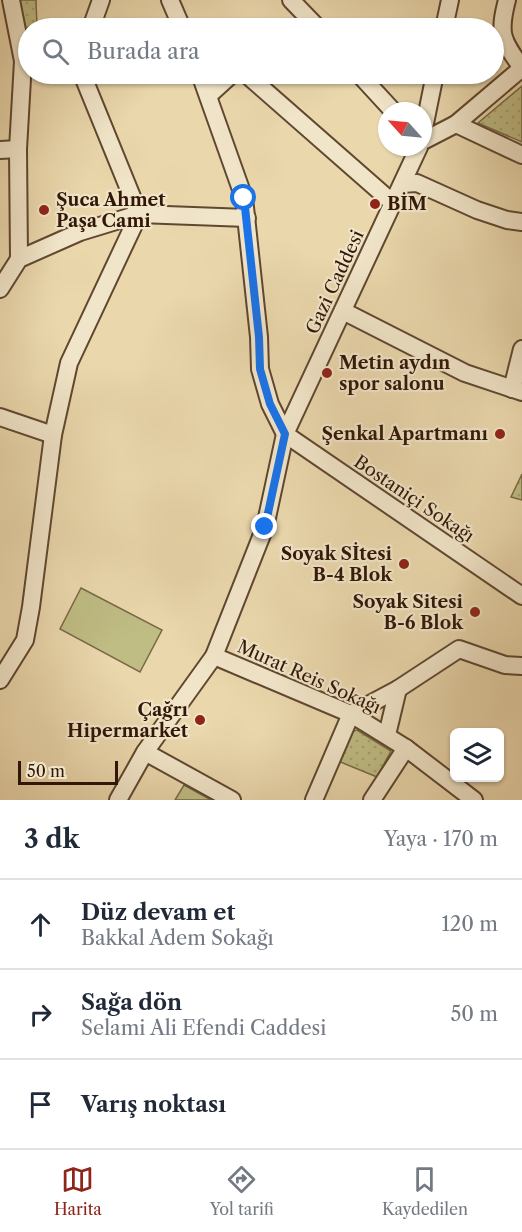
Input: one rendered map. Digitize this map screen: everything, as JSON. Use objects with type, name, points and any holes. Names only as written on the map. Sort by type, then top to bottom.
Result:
[{"type":"street","points":[[11,0],[18,29]]},
{"type":"street","points":[[95,18],[101,0]]},
{"type":"street","points":[[170,0],[178,18]]},
{"type":"street","points":[[291,0],[308,18]]},
{"type":"street","points":[[446,18],[450,0]]},
{"type":"street","points":[[504,18],[507,0]]},
{"type":"street","points":[[504,39],[522,68],[504,83]]},
{"type":"street","points":[[0,289],[19,259],[18,149],[24,84]]},
{"type":"street","points":[[0,680],[24,640],[31,607],[53,435],[69,363],[139,214],[86,84]]},
{"type":"street","points":[[204,84],[244,198],[248,218],[260,369],[270,404],[285,434]]},
{"type":"street","points":[[209,94],[220,84]]},
{"type":"street","points":[[257,84],[393,203]]},
{"type":"street","points":[[368,84],[385,102]]},
{"type":"street","points":[[429,102],[433,84]]},
{"type":"street","points":[[432,136],[456,124],[503,84]]},
{"type":"street","points":[[456,124],[522,155]]},
{"type":"street","points":[[0,150],[18,149]]},
{"type":"street","name":"Gazi Caddesi","points":[[118,800],[144,752],[214,656],[265,527],[285,434],[415,156]]},
{"type":"street","points":[[402,184],[417,183],[477,210],[507,220],[522,222]]},
{"type":"street","points":[[19,259],[80,232],[139,214],[248,218]]},
{"type":"street","points":[[343,311],[465,373],[517,391],[522,349]]},
{"type":"street","points":[[0,417],[53,435]]},
{"type":"street","name":"Bostaniçi Sokağı","points":[[285,434],[521,594]]},
{"type":"street","points":[[314,800],[351,714],[398,689],[459,650],[505,665],[522,666]]},
{"type":"street","name":"Murat Reis Sokağı","points":[[214,656],[351,714],[406,748],[474,800]]},
{"type":"street","points":[[387,735],[398,689]]},
{"type":"street","points":[[372,800],[406,748]]},
{"type":"street","points":[[144,752],[232,800]]},
{"type":"shaded area","points":[[14,0],[36,0],[37,18],[18,18],[18,20]]},
{"type":"shaded area","points":[[522,86],[522,142],[478,123]]},
{"type":"shaded area","points":[[522,474],[522,500],[511,497]]},
{"type":"shaded area","points":[[81,588],[162,630],[140,672],[60,629]]},
{"type":"shaded area","points":[[357,730],[391,751],[377,777],[338,761],[350,732]]},
{"type":"shaded area","points":[[184,785],[211,800],[175,800]]},
{"type":"place","name":"BİM","points":[[375,204]]},
{"type":"place","name":"Şuca Ahmet Paşa Cami","points":[[44,210]]},
{"type":"place","name":"Metin aydın spor salonu","points":[[327,373]]},
{"type":"place","name":"Şenkal Apartmanı","points":[[500,434]]},
{"type":"place","name":"Soyak Sİtesi B-4 Blok","points":[[404,564]]},
{"type":"place","name":"Soyak Sitesi B-6 Blok","points":[[475,612]]},
{"type":"place","name":"Çağrı Hipermarket","points":[[200,720]]},
{"type":"route","points":[[244,198],[248,218],[260,369],[270,404],[285,434],[265,527]]}]
